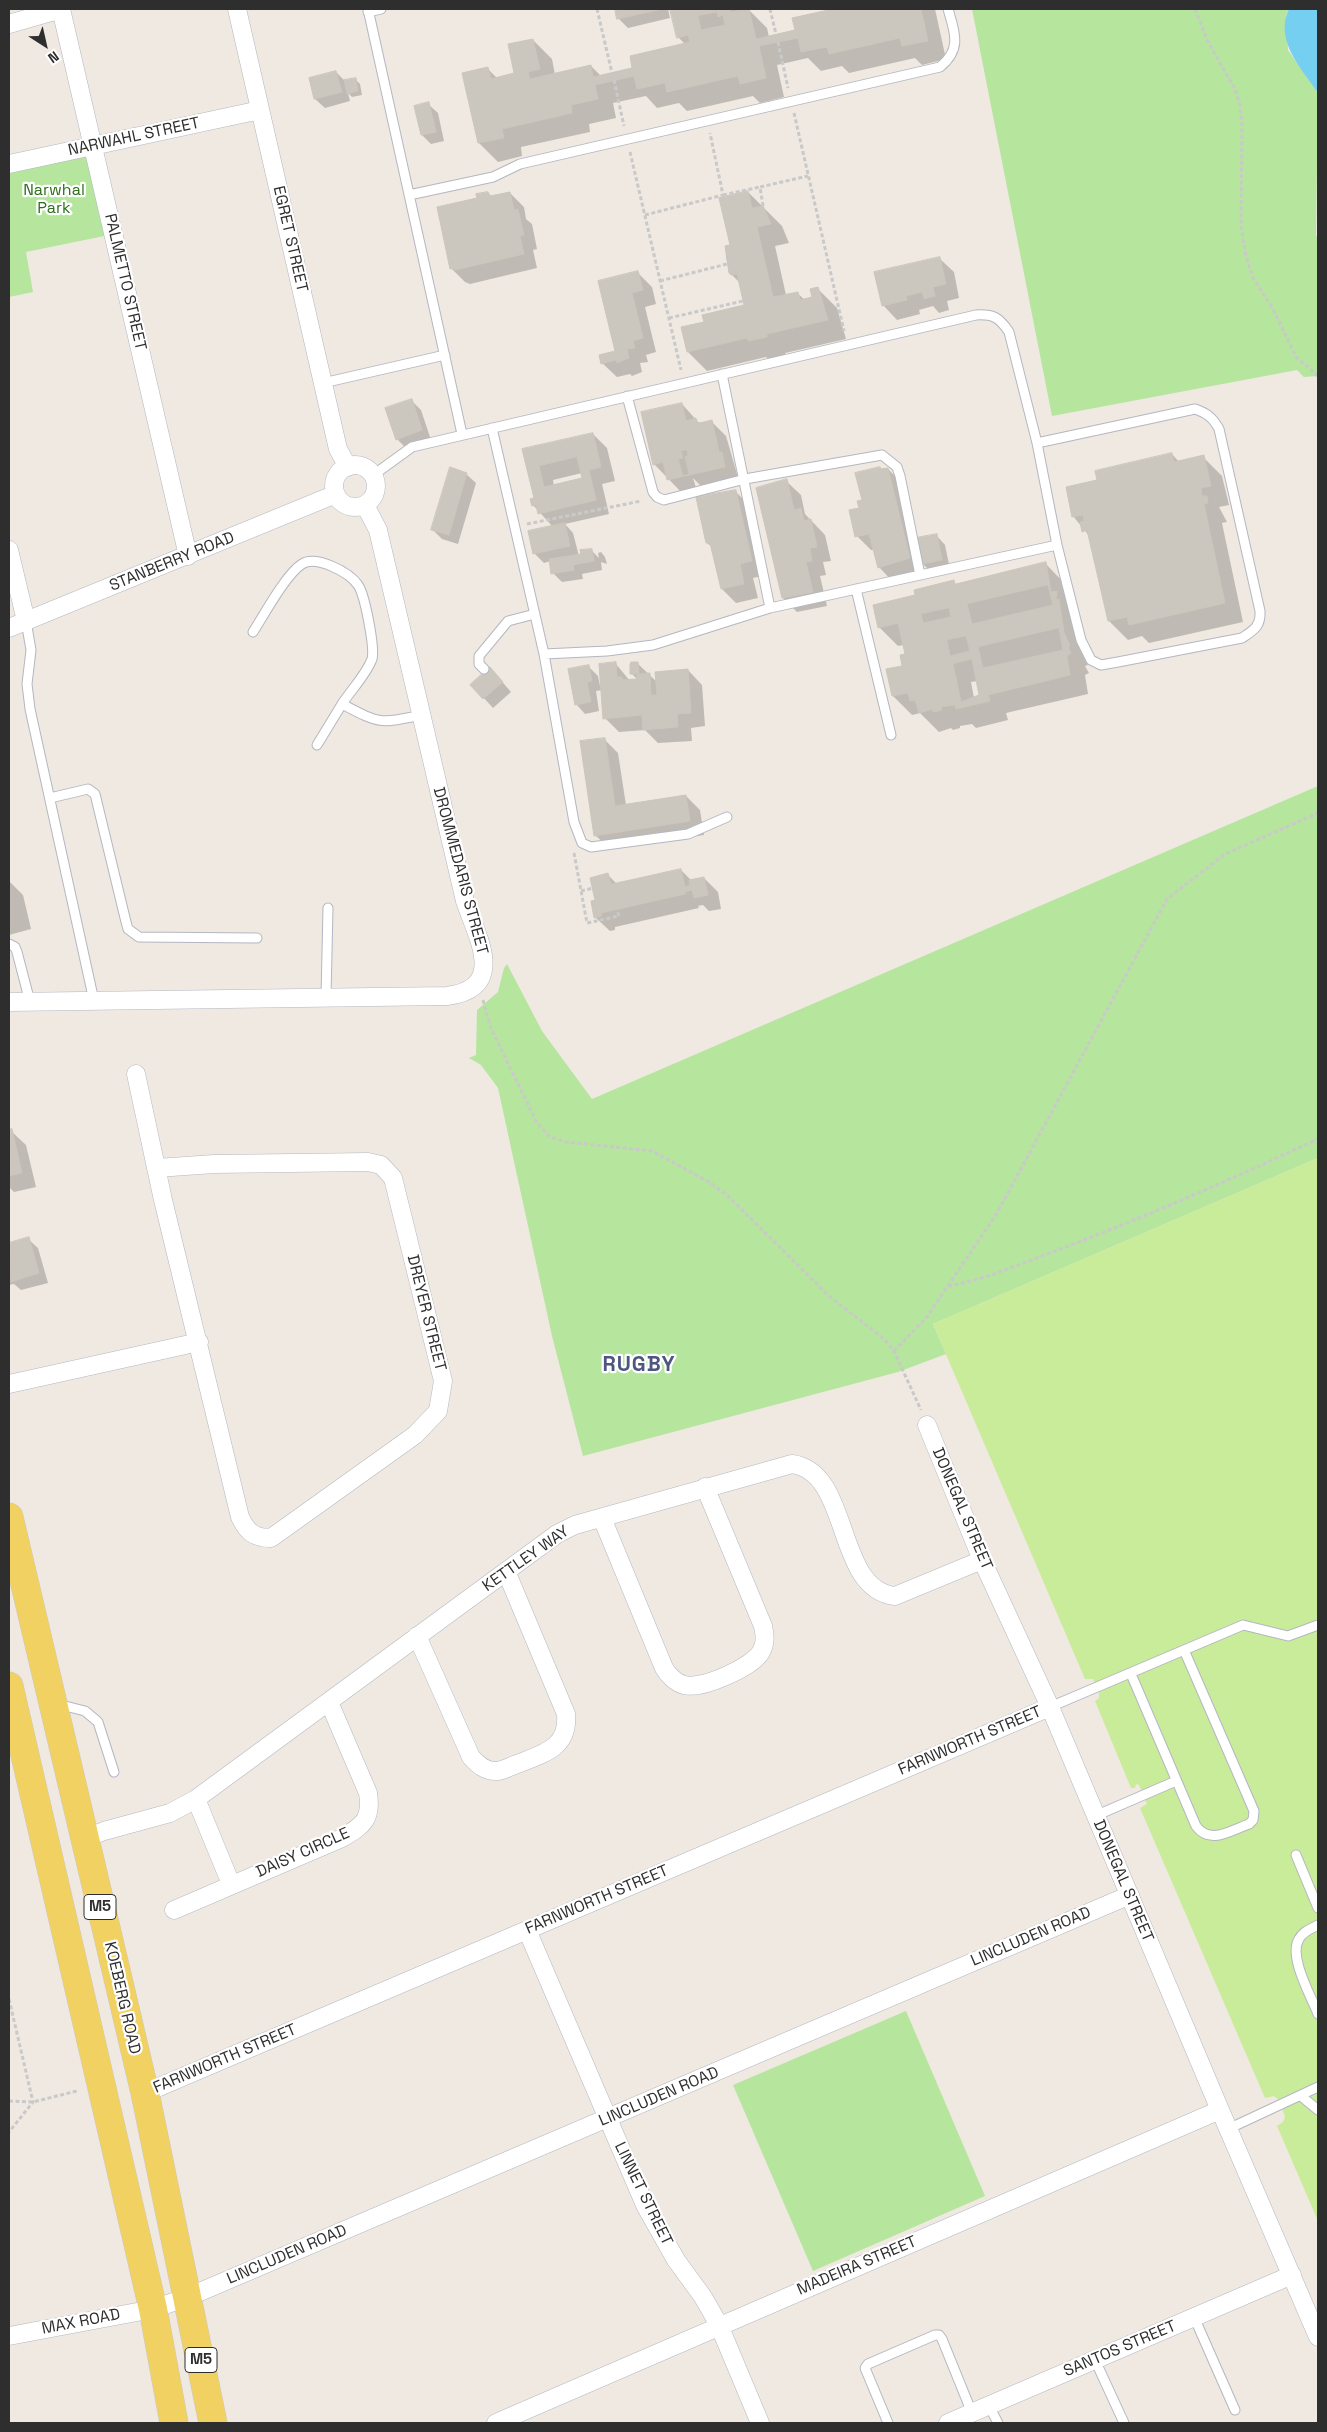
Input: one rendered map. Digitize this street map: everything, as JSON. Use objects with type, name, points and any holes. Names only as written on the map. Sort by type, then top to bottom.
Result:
[{"type":"main road","name":"KOEBERG ROAD","points":[[9,1517],[145,2093],[188,2297],[212,2423]]},
{"type":"main road","name":"M5","points":[[9,1686],[152,2309],[174,2423]]},
{"type":"street","points":[[9,24],[61,9]]},
{"type":"street","name":"PALMETTO STREET","points":[[61,9],[188,556]]},
{"type":"street","name":"EGRET STREET","points":[[238,9],[338,449],[348,467]]},
{"type":"street","name":"NARWAHL STREET","points":[[9,164],[260,110]]},
{"type":"street","points":[[348,467],[362,467],[372,476],[375,489],[372,498],[365,505],[348,506],[343,504],[336,494],[335,480],[340,472],[348,467]]},
{"type":"street","name":"STANBERRY ROAD","points":[[9,628],[336,494]]},
{"type":"street","name":"DROMMEDARIS STREET","points":[[365,505],[378,530],[465,901],[483,950],[484,968],[478,981]]},
{"type":"street","points":[[9,550],[26,621]]},
{"type":"street","points":[[9,1002],[447,996],[468,992],[478,981]]},
{"type":"street","name":"DREYER STREET","points":[[136,1074],[157,1168],[162,1200],[199,1342],[240,1517],[248,1531],[260,1538],[271,1538],[415,1435],[438,1410],[443,1381],[393,1178],[381,1166],[368,1162],[192,1164],[157,1168]]},
{"type":"street","points":[[9,1384],[199,1342]]},
{"type":"street","name":"DONEGAL STREET","points":[[927,1425],[982,1560],[1050,1707],[1318,2337]]},
{"type":"street","name":"KETTLEY WAY","points":[[84,1839],[104,1831],[162,1816],[196,1799],[557,1534],[575,1525],[792,1464],[801,1465],[810,1470],[823,1483],[863,1575],[871,1585],[887,1595],[895,1596],[926,1585],[982,1560]]},
{"type":"street","points":[[602,1518],[664,1668],[668,1674],[683,1685],[693,1686],[705,1683],[749,1665],[762,1651],[766,1639],[763,1626],[705,1488]]},
{"type":"street","points":[[417,1636],[471,1757],[477,1764],[483,1768],[498,1771],[548,1752],[564,1735],[567,1724],[566,1714],[506,1571]]},
{"type":"street","name":"DAISY CIRCLE","points":[[174,1910],[342,1838],[357,1829],[367,1819],[370,1808],[368,1793],[329,1702]]},
{"type":"street","name":"FARNWORTH STREET","points":[[145,2093],[1050,1707]]},
{"type":"street","points":[[196,1799],[232,1884]]},
{"type":"street","name":"LINCLUDEN ROAD","points":[[152,2309],[188,2297],[1130,1895]]},
{"type":"street","name":"LINNET STREET","points":[[528,1930],[645,2205],[676,2260],[703,2297],[719,2325],[760,2423]]},
{"type":"street","name":"MADEIRA STREET","points":[[496,2423],[1220,2110]]},
{"type":"street","name":"SANTOS STREET","points":[[948,2423],[1292,2275]]},
{"type":"street","name":"MAX ROAD","points":[[9,2336],[152,2309]]},
{"type":"lane","points":[[381,9],[368,10],[462,434]]},
{"type":"lane","points":[[409,195],[493,177],[520,164],[940,67],[950,59],[955,46],[954,28],[948,9]]},
{"type":"lane","points":[[372,476],[412,446],[976,315],[989,314],[1000,319],[1009,332],[1037,443],[1057,545],[1081,640],[1091,660],[1101,665],[1242,638],[1254,631],[1260,622],[1260,611],[1219,428],[1213,419],[1204,412],[1195,409],[1037,443]]},
{"type":"lane","points":[[323,383],[445,355]]},
{"type":"lane","points":[[722,374],[770,608]]},
{"type":"lane","points":[[627,396],[648,478],[657,498],[664,500],[745,479],[882,455],[897,467],[900,476],[920,575]]},
{"type":"lane","points":[[492,428],[544,654],[574,822],[582,842],[591,847],[688,834],[727,817]]},
{"type":"lane","points":[[544,654],[607,651],[652,645],[770,608],[1057,545]]},
{"type":"lane","points":[[253,632],[293,571],[306,561],[322,561],[351,579],[361,592],[373,651],[368,666],[316,744]]},
{"type":"lane","points":[[856,589],[891,735]]},
{"type":"lane","points":[[484,669],[479,664],[479,656],[508,621],[535,614]]},
{"type":"lane","points":[[26,621],[31,655],[27,684],[94,1001]]},
{"type":"lane","points":[[342,704],[375,721],[384,722],[422,715]]},
{"type":"lane","points":[[50,798],[88,789],[95,794],[126,922],[132,934],[139,937],[257,938]]},
{"type":"lane","points":[[326,997],[328,908]]},
{"type":"lane","points":[[9,944],[17,952],[30,1002]]},
{"type":"lane","points":[[1050,1707],[1243,1625],[1288,1636],[1318,1625]]},
{"type":"lane","points":[[1131,1674],[1196,1826],[1206,1837],[1249,1824],[1253,1820],[1254,1811],[1184,1650]]},
{"type":"lane","points":[[52,1703],[85,1711],[92,1715],[98,1722],[114,1772]]},
{"type":"lane","points":[[1095,1816],[1176,1781]]},
{"type":"lane","points":[[1296,1854],[1318,1908]]},
{"type":"lane","points":[[1318,1925],[1305,1932],[1299,1939],[1296,1947],[1297,1961],[1318,2014]]},
{"type":"lane","points":[[1228,2129],[1318,2088]]},
{"type":"lane","points":[[1302,2096],[1318,2110]]},
{"type":"lane","points":[[1194,2317],[1235,2410]]},
{"type":"lane","points":[[888,2423],[865,2368],[938,2335],[942,2340],[972,2413]]},
{"type":"lane","points":[[1095,2360],[1124,2423]]},
{"type":"lane","points":[[989,2406],[998,2423]]},
{"type":"path","points":[[597,9],[612,73]]},
{"type":"path","points":[[770,9],[776,34]]},
{"type":"path","points":[[1195,9],[1208,42],[1234,87],[1240,105],[1242,124],[1242,226],[1246,256],[1252,278],[1273,309],[1296,358],[1318,376]]},
{"type":"path","points":[[778,42],[847,345]]},
{"type":"path","points":[[614,80],[684,383]]},
{"type":"path","points":[[707,121],[723,195]]},
{"type":"path","points":[[645,215],[808,176]]},
{"type":"path","points":[[760,188],[763,206]]},
{"type":"path","points":[[660,281],[727,264]]},
{"type":"path","points":[[669,318],[743,301]]},
{"type":"path","points":[[515,527],[657,498]]},
{"type":"path","points":[[894,1351],[927,1317],[997,1213],[1167,899],[1225,854],[1318,813]]},
{"type":"path","points":[[582,842],[573,855],[587,923],[618,916],[616,910]]},
{"type":"path","points":[[580,891],[592,888]]},
{"type":"path","points":[[478,981],[490,1026],[537,1123],[550,1136],[566,1142],[652,1151],[709,1182],[728,1196],[829,1296],[884,1339],[894,1351],[927,1425]]},
{"type":"path","points":[[948,1286],[974,1281],[1120,1227],[1212,1188],[1318,1139]]},
{"type":"path","points":[[9,1999],[33,2102]]},
{"type":"path","points":[[9,2101],[33,2102],[77,2091]]},
{"type":"path","points":[[9,2132],[33,2102]]},
{"type":"green space","points":[[972,9],[1289,9],[1286,15],[1288,50],[1318,93],[1316,236],[1318,237],[1318,376],[1304,377],[1297,370],[1052,416]]},
{"type":"green space","name":"Narwhal Park","points":[[93,146],[114,234],[26,252],[33,292],[9,297],[9,164]]},
{"type":"green space","points":[[1318,786],[1318,1158],[933,1324],[946,1354],[898,1372],[583,1456],[552,1336],[498,1088],[481,1065],[469,1058],[476,1055],[477,1010],[498,992],[504,968],[507,964],[542,1031],[592,1099]]},
{"type":"green space","points":[[1318,1158],[1318,2221],[1277,2126],[1283,2122],[1285,2117],[1279,2100],[1274,2096],[1265,2098],[1140,1808],[1147,1804],[1139,1785],[1136,1784],[1135,1788],[1131,1788],[1095,1701],[1099,1698],[1099,1693],[1093,1679],[1085,1679],[933,1324]]},
{"type":"green space","points":[[906,2011],[985,2196],[813,2271],[733,2085]]},
{"type":"water","points":[[1289,9],[1318,9],[1318,93],[1297,64],[1287,43],[1285,20]]},
{"type":"building","points":[[615,9],[662,9],[617,19]]},
{"type":"building","points":[[670,9],[730,9],[731,12],[749,9],[756,39],[795,30],[792,18],[833,9],[921,9],[928,41],[902,46],[900,38],[829,54],[827,47],[801,52],[798,38],[759,46],[766,78],[740,84],[738,76],[667,92],[665,83],[637,89],[634,76],[595,85],[598,99],[571,105],[572,113],[502,129],[504,138],[478,143],[462,73],[488,67],[491,79],[514,73],[508,44],[533,39],[540,69],[528,72],[530,79],[591,65],[593,77],[632,68],[630,56],[690,42],[688,35],[677,38]],"holes":[[[717,12],[718,17],[723,15],[725,25],[701,30],[698,16]]]},
{"type":"building","points":[[336,71],[342,92],[314,99],[309,78]]},
{"type":"building","points":[[356,78],[358,91],[347,94],[344,80]]},
{"type":"building","points":[[429,102],[436,132],[421,135],[414,106]]},
{"type":"building","points":[[748,191],[752,208],[763,206],[771,224],[757,227],[773,297],[798,292],[800,300],[812,297],[810,289],[818,287],[828,320],[767,334],[767,337],[748,341],[747,338],[687,352],[681,327],[704,322],[702,315],[744,305],[737,274],[731,275],[729,273],[725,246],[730,245],[719,198]]},
{"type":"building","points":[[488,192],[490,196],[510,192],[514,210],[518,209],[524,235],[520,236],[524,254],[455,270],[454,268],[450,269],[437,207],[477,198],[476,194]]},
{"type":"building","points":[[940,257],[946,284],[933,287],[935,296],[924,299],[922,292],[906,296],[907,300],[882,306],[874,272]]},
{"type":"building","points":[[638,271],[643,290],[632,293],[643,338],[633,341],[635,348],[627,349],[629,358],[617,363],[616,360],[601,364],[599,355],[615,351],[598,281]]},
{"type":"building","points":[[412,399],[422,430],[396,440],[385,408]]},
{"type":"building","points":[[682,403],[686,421],[696,418],[697,422],[700,423],[712,420],[719,452],[722,452],[725,467],[667,480],[663,462],[653,465],[641,412]],"holes":[[[687,450],[688,455],[685,457],[689,474],[683,476],[678,459],[683,458],[681,451]]]},
{"type":"building","points":[[593,433],[601,467],[589,470],[596,500],[538,514],[536,505],[532,506],[530,499],[534,498],[522,449]],"holes":[[[577,457],[582,478],[544,487],[539,466]]]},
{"type":"building","points":[[1172,453],[1174,462],[1204,455],[1211,486],[1201,488],[1202,496],[1207,496],[1208,503],[1204,504],[1225,603],[1129,625],[1127,617],[1108,621],[1087,530],[1082,532],[1080,522],[1084,521],[1083,515],[1072,517],[1066,487],[1097,480],[1095,471]]},
{"type":"building","points":[[450,467],[467,473],[449,535],[431,530]]},
{"type":"building","points":[[880,467],[881,469],[888,468],[910,558],[878,568],[869,534],[855,537],[849,510],[859,508],[857,501],[862,500],[855,473]]},
{"type":"building","points":[[787,479],[794,510],[801,508],[804,521],[811,519],[817,547],[810,548],[812,561],[806,562],[813,592],[782,598],[756,488]]},
{"type":"building","points":[[736,490],[752,561],[740,564],[744,584],[721,589],[710,543],[706,543],[696,497]]},
{"type":"building","points":[[565,523],[570,546],[533,554],[528,531]]},
{"type":"building","points":[[937,534],[942,560],[922,564],[916,538]]},
{"type":"building","points":[[592,549],[594,561],[573,565],[574,570],[551,574],[549,559],[581,554],[580,550]]},
{"type":"building","points":[[1046,562],[1051,592],[1057,591],[1056,600],[1059,599],[1064,632],[1070,646],[1068,647],[1071,653],[1067,656],[1070,675],[988,695],[990,701],[956,709],[955,705],[941,707],[942,710],[933,712],[933,709],[919,713],[915,700],[910,701],[908,693],[892,696],[886,669],[902,666],[900,655],[905,654],[898,623],[878,628],[873,605],[915,595],[914,590],[954,580],[955,584]],"holes":[[[1048,585],[1053,605],[972,624],[967,604]],[[949,608],[951,617],[923,623],[921,614]],[[1059,628],[1063,650],[983,668],[978,647]],[[966,636],[970,651],[950,656],[947,640]],[[972,659],[979,695],[961,702],[953,664]]]},
{"type":"building","points":[[616,662],[617,677],[622,677],[622,680],[637,679],[637,674],[630,674],[631,662],[638,662],[639,674],[650,673],[651,695],[657,695],[655,672],[688,669],[691,713],[677,714],[678,727],[643,730],[642,715],[603,719],[599,664]]},
{"type":"building","points":[[589,665],[592,681],[587,682],[591,702],[575,705],[568,669]]},
{"type":"building","points":[[490,667],[503,682],[483,699],[470,685]]},
{"type":"building","points":[[605,738],[615,806],[686,795],[690,821],[594,836],[580,741]]},
{"type":"building","points":[[681,869],[685,887],[690,885],[689,880],[704,877],[708,895],[694,898],[692,890],[685,892],[685,894],[601,913],[602,916],[594,918],[591,901],[595,900],[590,878],[608,873],[611,884]]},
{"type":"building","points":[[12,1129],[22,1173],[9,1176],[9,1130]]},
{"type":"building","points":[[29,1237],[39,1273],[11,1282],[9,1243]]},
{"type":"district","name":"RUGBY","points":[[639,1365]]}]
